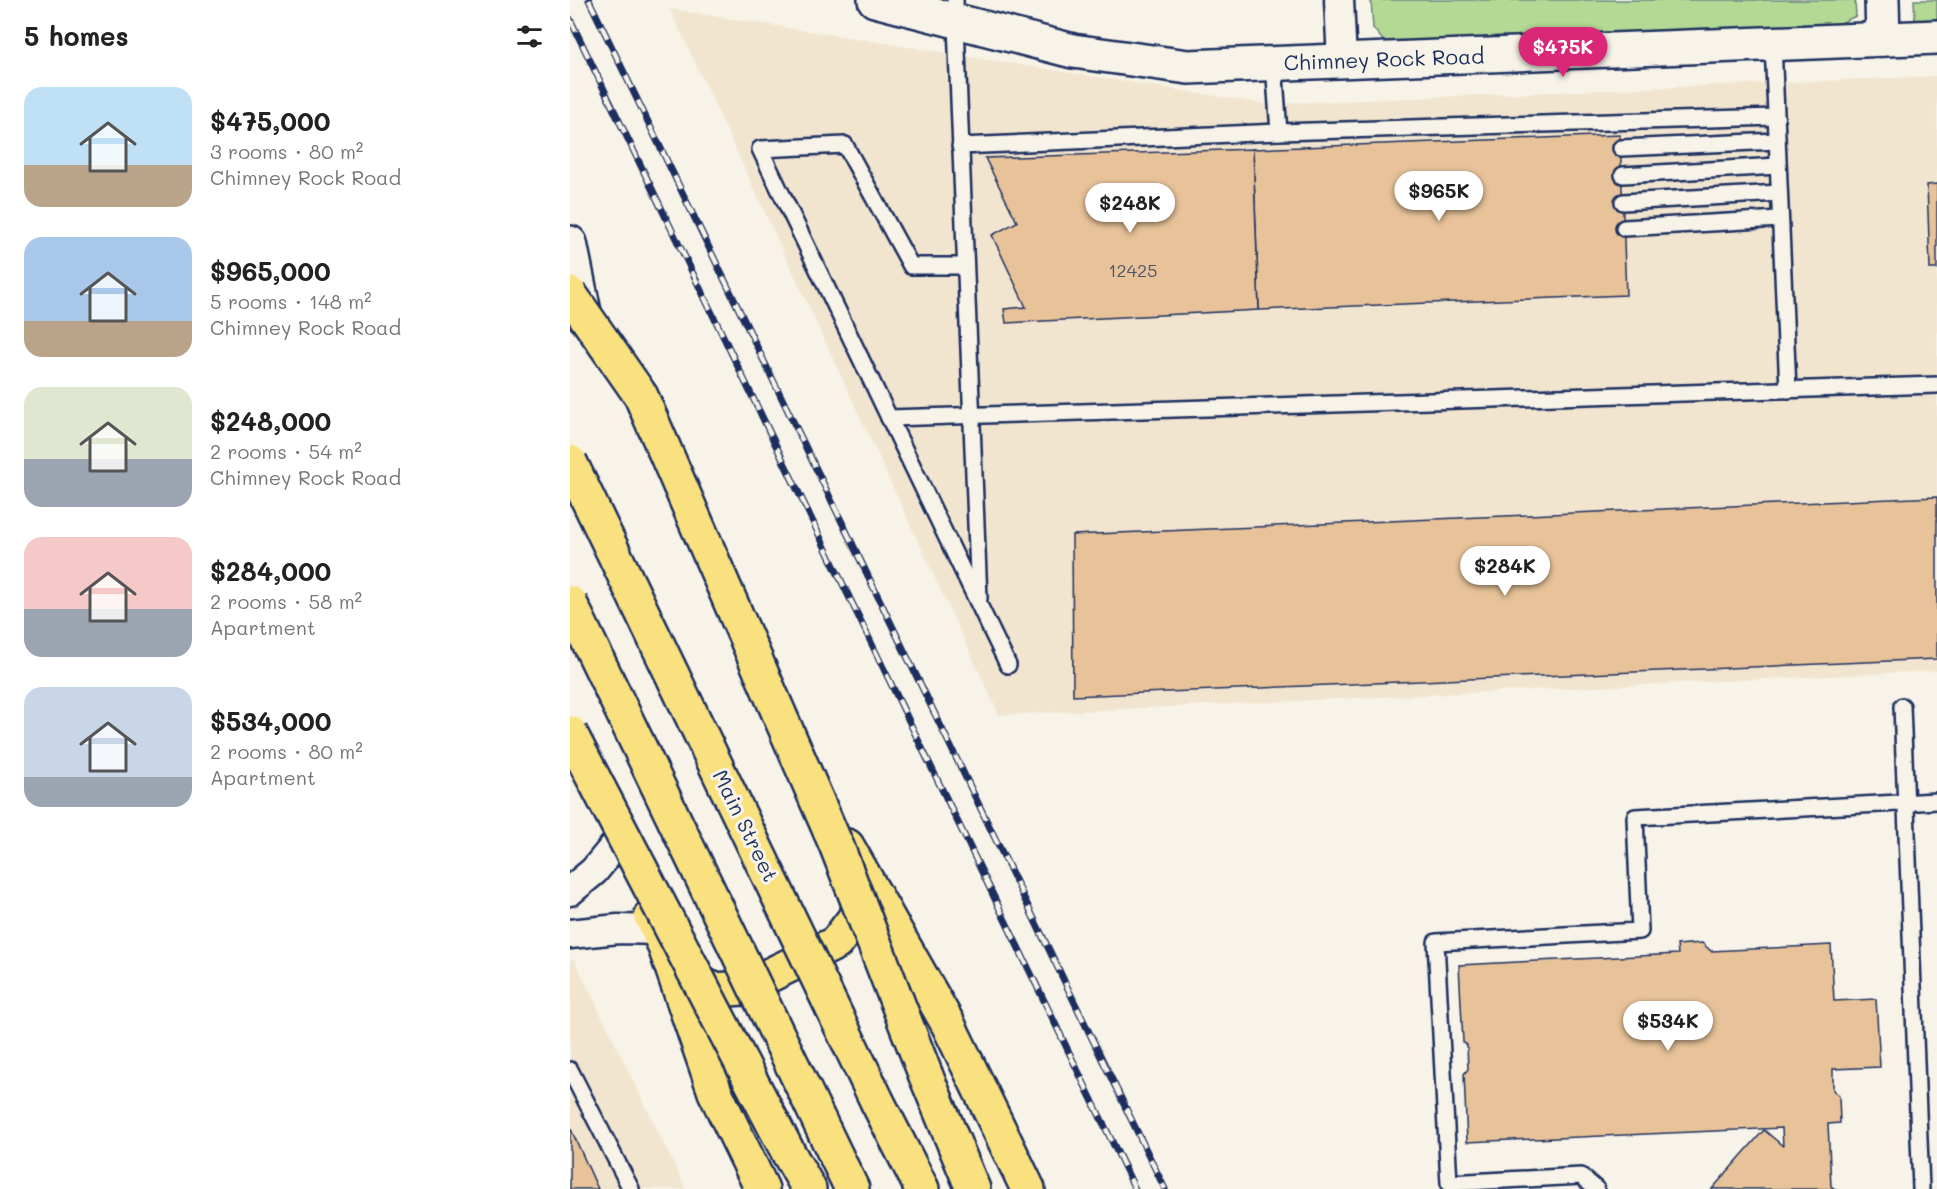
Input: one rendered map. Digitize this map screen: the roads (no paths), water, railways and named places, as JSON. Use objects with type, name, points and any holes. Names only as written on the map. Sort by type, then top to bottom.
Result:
[{"type":"highway","points":[[570,286],[823,802],[948,1024],[1028,1189]]},
{"type":"highway","points":[[578,306],[641,396],[837,847],[926,1076],[973,1189]]},
{"type":"highway","name":"Main Street","points":[[570,462],[878,1103],[922,1189]]},
{"type":"highway","points":[[570,603],[852,1189]]},
{"type":"highway","points":[[570,733],[809,1189]]},
{"type":"highway","points":[[570,744],[660,937],[715,1092],[762,1189]]},
{"type":"highway","points":[[660,937],[688,978],[715,990],[743,988],[836,943],[858,914],[861,888],[853,856]]},
{"type":"main road","name":"Chimney Rock Road","points":[[875,0],[955,10],[1073,51],[1188,67],[1937,37]]},
{"type":"main road","points":[[1882,0],[1883,39]]},
{"type":"main road","points":[[570,243],[578,306]]},
{"type":"street","points":[[1340,0],[1342,61]]},
{"type":"street","points":[[570,891],[594,872],[617,843]]},
{"type":"street","points":[[570,934],[618,929],[660,937]]},
{"type":"lane","points":[[955,10],[970,416],[980,607]]},
{"type":"lane","points":[[1773,44],[1788,390]]},
{"type":"lane","points":[[1274,64],[1279,132]]},
{"type":"lane","points":[[960,146],[1279,132],[1776,117]]},
{"type":"lane","points":[[1621,148],[1777,141]]},
{"type":"lane","points":[[964,266],[911,266],[845,145],[760,149],[1008,665]]},
{"type":"lane","points":[[1623,175],[1778,166]]},
{"type":"lane","points":[[1623,202],[1779,193]]},
{"type":"lane","points":[[1624,228],[1780,219]]},
{"type":"lane","points":[[889,418],[1937,385]]},
{"type":"lane","points":[[1902,706],[1921,1189]]},
{"type":"lane","points":[[1596,1189],[1581,1176],[1449,1183],[1436,942],[1640,931],[1635,817],[1937,801]]},
{"type":"lane","points":[[570,1070],[631,1189]]},
{"type":"railway","points":[[589,0],[1165,1189]]},
{"type":"railway","points":[[570,19],[1135,1189]]}]
